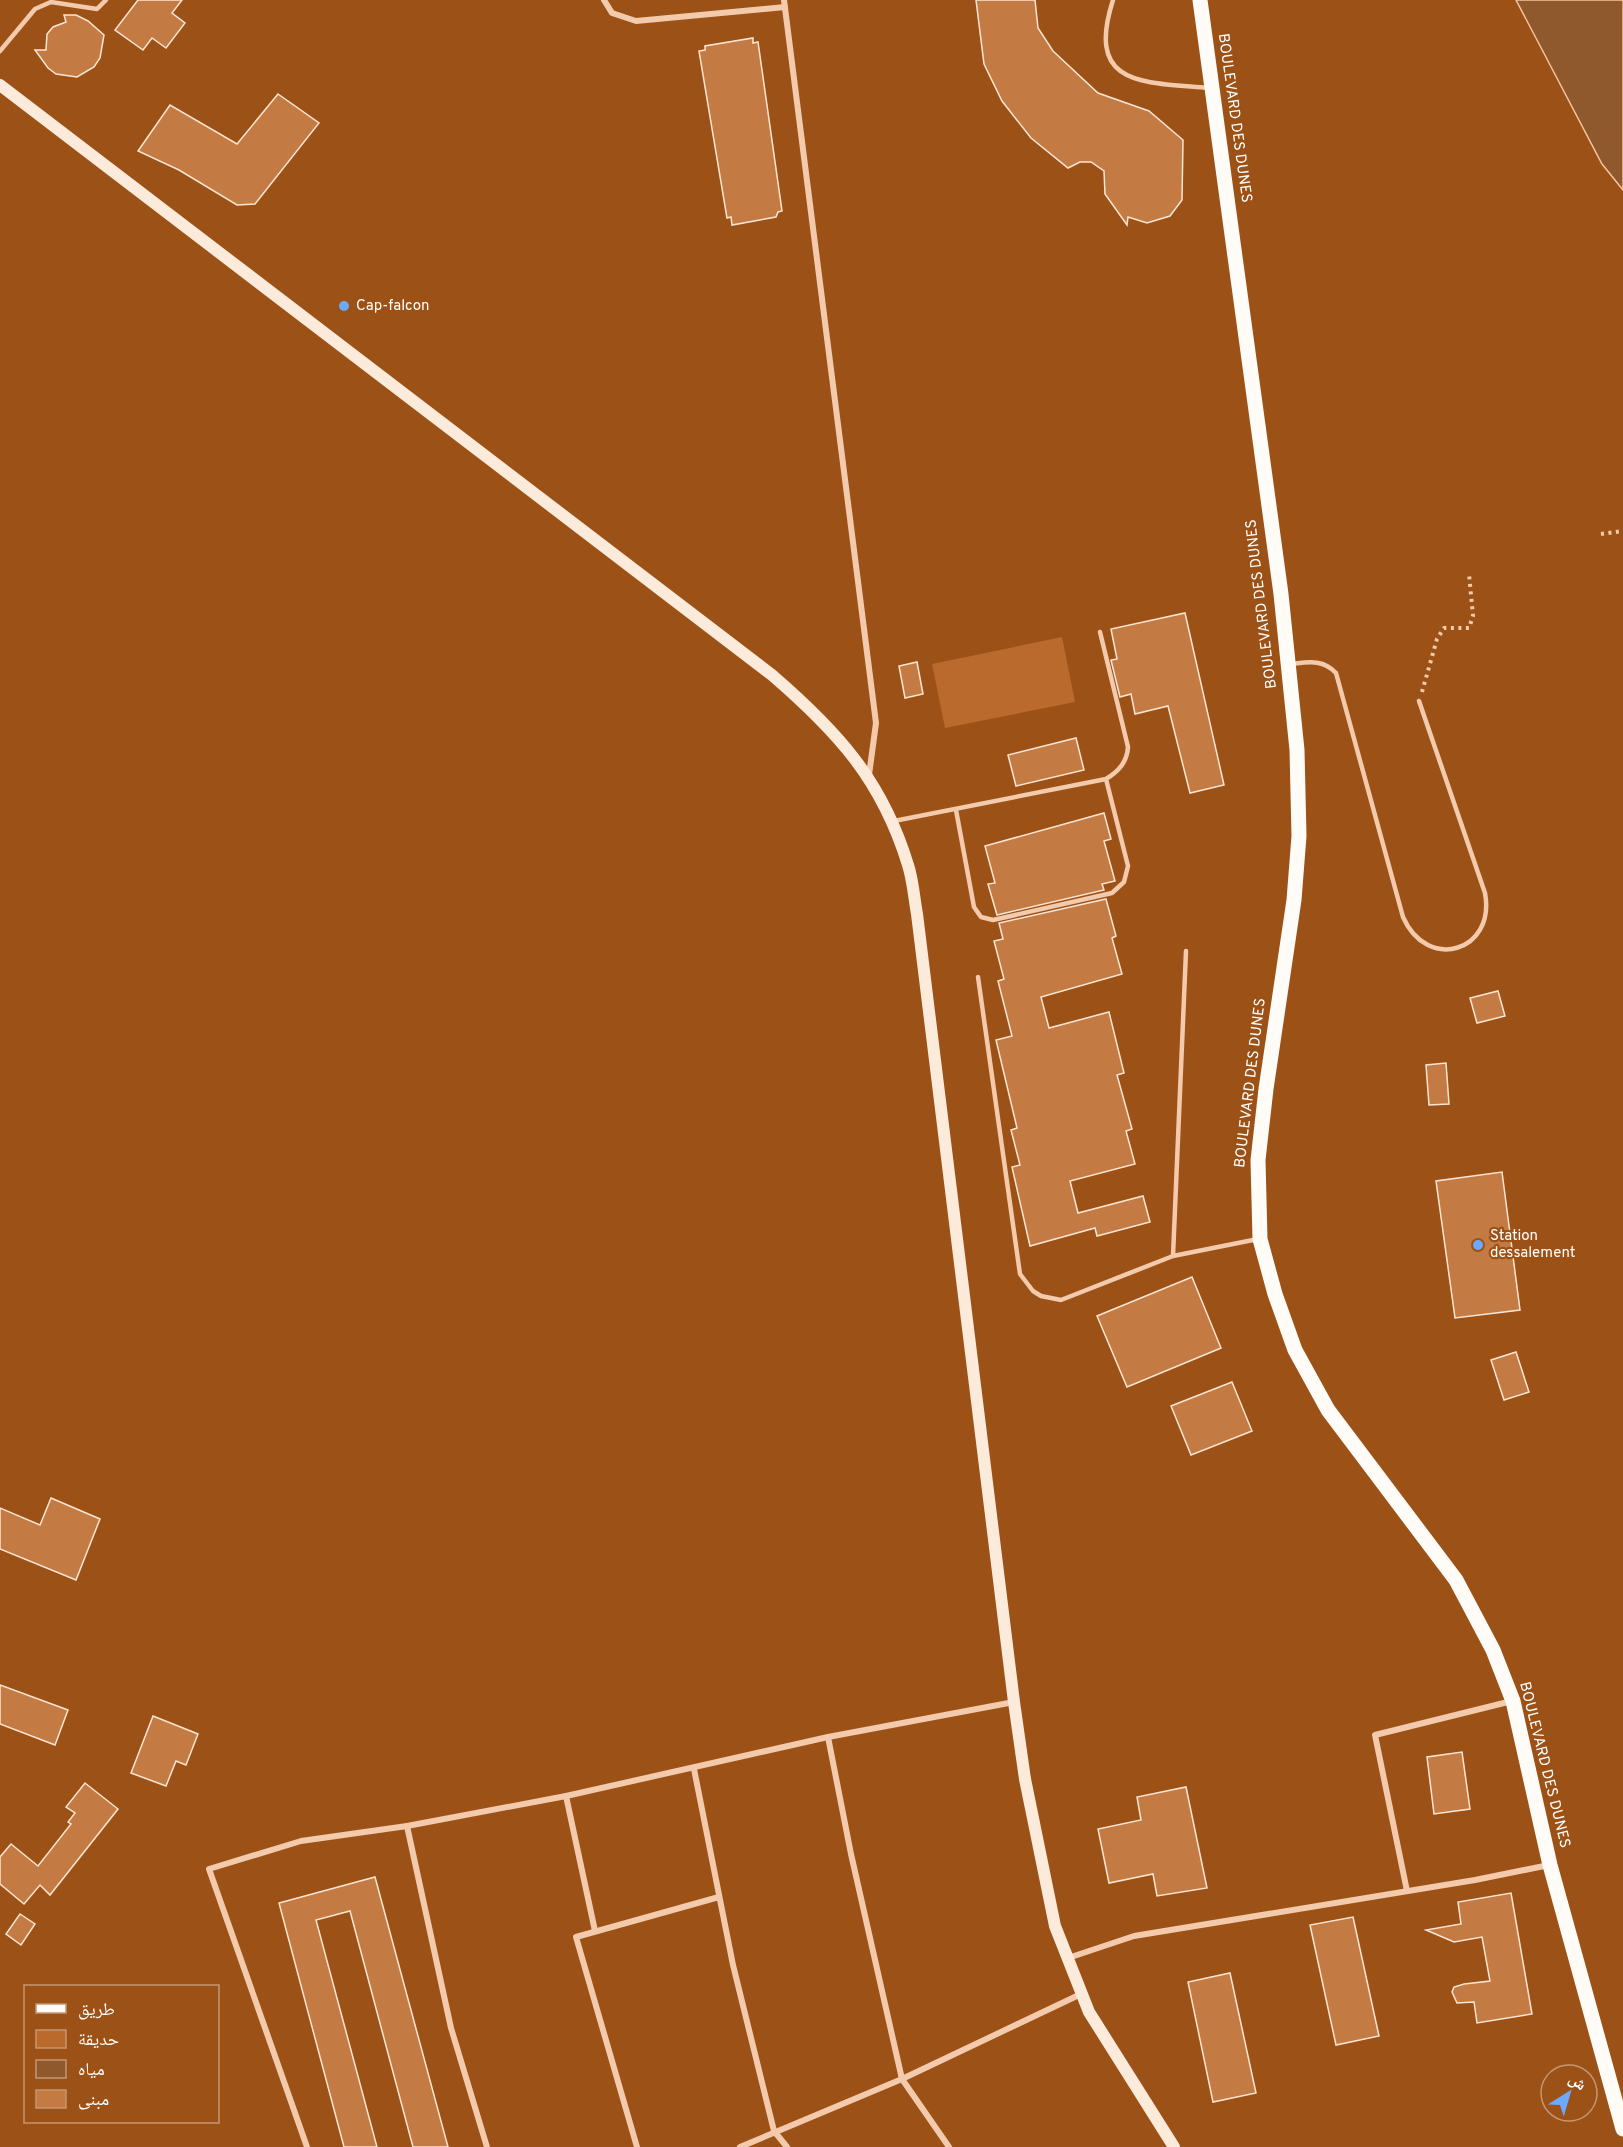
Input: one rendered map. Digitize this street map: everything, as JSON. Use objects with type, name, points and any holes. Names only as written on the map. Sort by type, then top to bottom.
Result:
[{"type":"main road","name":"BOULEVARD DES DUNES","points":[[1200,0],[1288,664],[1297,750],[1299,836],[1294,900],[1266,1089],[1258,1160],[1260,1239],[1275,1294],[1295,1350],[1328,1410],[1456,1580],[1493,1650],[1513,1701],[1551,1865],[1623,2130]]},
{"type":"main road","points":[[0,85],[772,675],[809,707],[868,775],[909,866],[917,914],[1014,1702],[1025,1779],[1054,1926],[1089,2012],[1174,2147]]},
{"type":"street","points":[[604,0],[612,13],[636,21],[784,4],[876,723],[868,775]]},
{"type":"street","points":[[1407,1891],[1375,1735],[1513,1701]]},
{"type":"street","points":[[307,2147],[209,1869],[301,1841],[407,1826],[566,1796],[828,1737],[1014,1702]]},
{"type":"street","points":[[828,1737],[851,1854],[902,2079],[949,2147]]},
{"type":"street","points":[[694,1769],[719,1897],[774,2132],[787,2147]]},
{"type":"street","points":[[566,1796],[595,1931]]},
{"type":"street","points":[[407,1826],[451,2028],[488,2147]]},
{"type":"street","points":[[1067,1958],[1134,1936],[1551,1865]]},
{"type":"street","points":[[637,2147],[576,1937],[719,1897]]},
{"type":"street","points":[[740,2147],[902,2079],[1081,1994]]},
{"type":"lane","points":[[0,51],[35,9],[51,2],[97,9],[106,0]]},
{"type":"lane","points":[[1113,0],[1107,20],[1105,49],[1114,68],[1134,79],[1212,88]]},
{"type":"lane","points":[[891,822],[1106,778],[1122,767],[1128,747],[1100,632]]},
{"type":"lane","points":[[1288,664],[1317,662],[1331,667],[1336,673],[1403,917],[1409,931],[1420,942],[1434,948],[1449,950],[1464,945],[1476,936],[1485,923],[1488,908],[1419,701]]},
{"type":"lane","points":[[956,810],[974,907],[981,917],[993,920],[1112,893],[1124,882],[1128,866],[1106,778]]},
{"type":"lane","points":[[1173,1256],[1186,951]]},
{"type":"lane","points":[[978,977],[1020,1274],[1025,1283],[1041,1296],[1061,1300],[1173,1256],[1260,1239]]},
{"type":"path","points":[[1601,534],[1623,531]]},
{"type":"path","points":[[1419,701],[1437,639],[1444,628],[1469,628],[1473,616],[1469,574]]},
{"type":"green space","points":[[1062,637],[1075,702],[945,728],[932,664]]},
{"type":"water","points":[[1516,0],[1623,0],[1623,190],[1602,164]]},
{"type":"building","points":[[138,0],[182,0],[172,13],[185,23],[166,48],[152,38],[143,50],[115,30]]},
{"type":"building","points":[[976,0],[1035,0],[1038,28],[1053,51],[1098,93],[1149,111],[1183,140],[1182,200],[1170,216],[1147,223],[1128,217],[1127,225],[1105,194],[1104,171],[1091,162],[1080,162],[1068,168],[1031,138],[1002,101],[984,64]]},
{"type":"building","points":[[64,15],[76,15],[88,21],[104,35],[100,58],[94,67],[77,77],[56,74],[48,68],[35,50],[46,50],[47,34],[53,27],[66,22]]},
{"type":"building","points":[[753,38],[753,43],[758,42],[782,211],[778,212],[776,217],[732,225],[731,217],[727,218],[699,51],[705,50],[705,46]]},
{"type":"building","points":[[278,94],[319,123],[255,204],[237,205],[179,170],[138,151],[170,105],[237,144]]},
{"type":"building","points":[[1185,613],[1224,785],[1190,793],[1168,706],[1135,714],[1131,694],[1120,697],[1111,660],[1117,659],[1111,629]]},
{"type":"building","points":[[917,662],[923,694],[905,698],[899,666]]},
{"type":"building","points":[[1076,738],[1084,770],[1016,786],[1008,755]]},
{"type":"building","points":[[1104,813],[1111,839],[1104,841],[1115,881],[1102,884],[1104,890],[997,915],[988,884],[995,883],[985,846]]},
{"type":"building","points":[[1106,899],[1116,936],[1112,938],[1122,974],[1041,997],[1049,1028],[1109,1012],[1124,1073],[1117,1075],[1132,1129],[1126,1131],[1135,1164],[1070,1181],[1078,1213],[1143,1196],[1150,1222],[1097,1236],[1095,1228],[1030,1246],[1012,1167],[1020,1165],[1011,1130],[1017,1128],[996,1040],[1012,1036],[998,981],[1004,979],[994,941],[1003,939],[999,923]]},
{"type":"building","points":[[1498,991],[1505,1016],[1477,1023],[1470,998]]},
{"type":"building","points":[[1446,1063],[1449,1104],[1429,1105],[1426,1065]]},
{"type":"building","name":"Station dessalement","points":[[1502,1172],[1520,1310],[1455,1318],[1436,1181]]},
{"type":"building","points":[[1192,1277],[1221,1348],[1127,1387],[1097,1316]]},
{"type":"building","points":[[1516,1352],[1529,1392],[1504,1400],[1491,1360]]},
{"type":"building","points":[[1232,1382],[1252,1431],[1191,1455],[1171,1406]]},
{"type":"building","points":[[51,1498],[100,1519],[76,1580],[0,1549],[0,1508],[40,1525]]},
{"type":"building","points":[[0,1685],[68,1710],[55,1745],[0,1724]]},
{"type":"building","points":[[153,1716],[198,1734],[186,1765],[176,1761],[166,1786],[131,1773]]},
{"type":"building","points":[[1462,1752],[1470,1809],[1434,1814],[1427,1757]]},
{"type":"building","points":[[85,1783],[118,1809],[50,1895],[40,1885],[24,1904],[0,1884],[0,1857],[11,1844],[38,1866],[71,1824],[68,1822],[75,1813],[66,1807]]},
{"type":"building","points":[[1186,1787],[1207,1888],[1157,1896],[1153,1874],[1109,1883],[1098,1829],[1141,1820],[1137,1797]]},
{"type":"building","points":[[375,1877],[448,2147],[413,2147],[350,1911],[316,1920],[377,2147],[344,2147],[279,1903]]},
{"type":"building","points":[[1511,1893],[1532,2014],[1477,2023],[1474,2002],[1457,2003],[1452,1992],[1454,1987],[1464,1984],[1490,1981],[1482,1937],[1454,1942],[1426,1930],[1461,1924],[1458,1902]]},
{"type":"building","points":[[20,1914],[35,1924],[21,1945],[6,1934]]},
{"type":"building","points":[[1353,1917],[1379,2036],[1336,2045],[1310,1925]]},
{"type":"building","points":[[1230,1973],[1256,2093],[1213,2102],[1188,1982]]},
{"type":"place","name":"Cap-falcon","points":[[344,306]]},
{"type":"place","name":"Station dessalement","points":[[1478,1245]]}]
